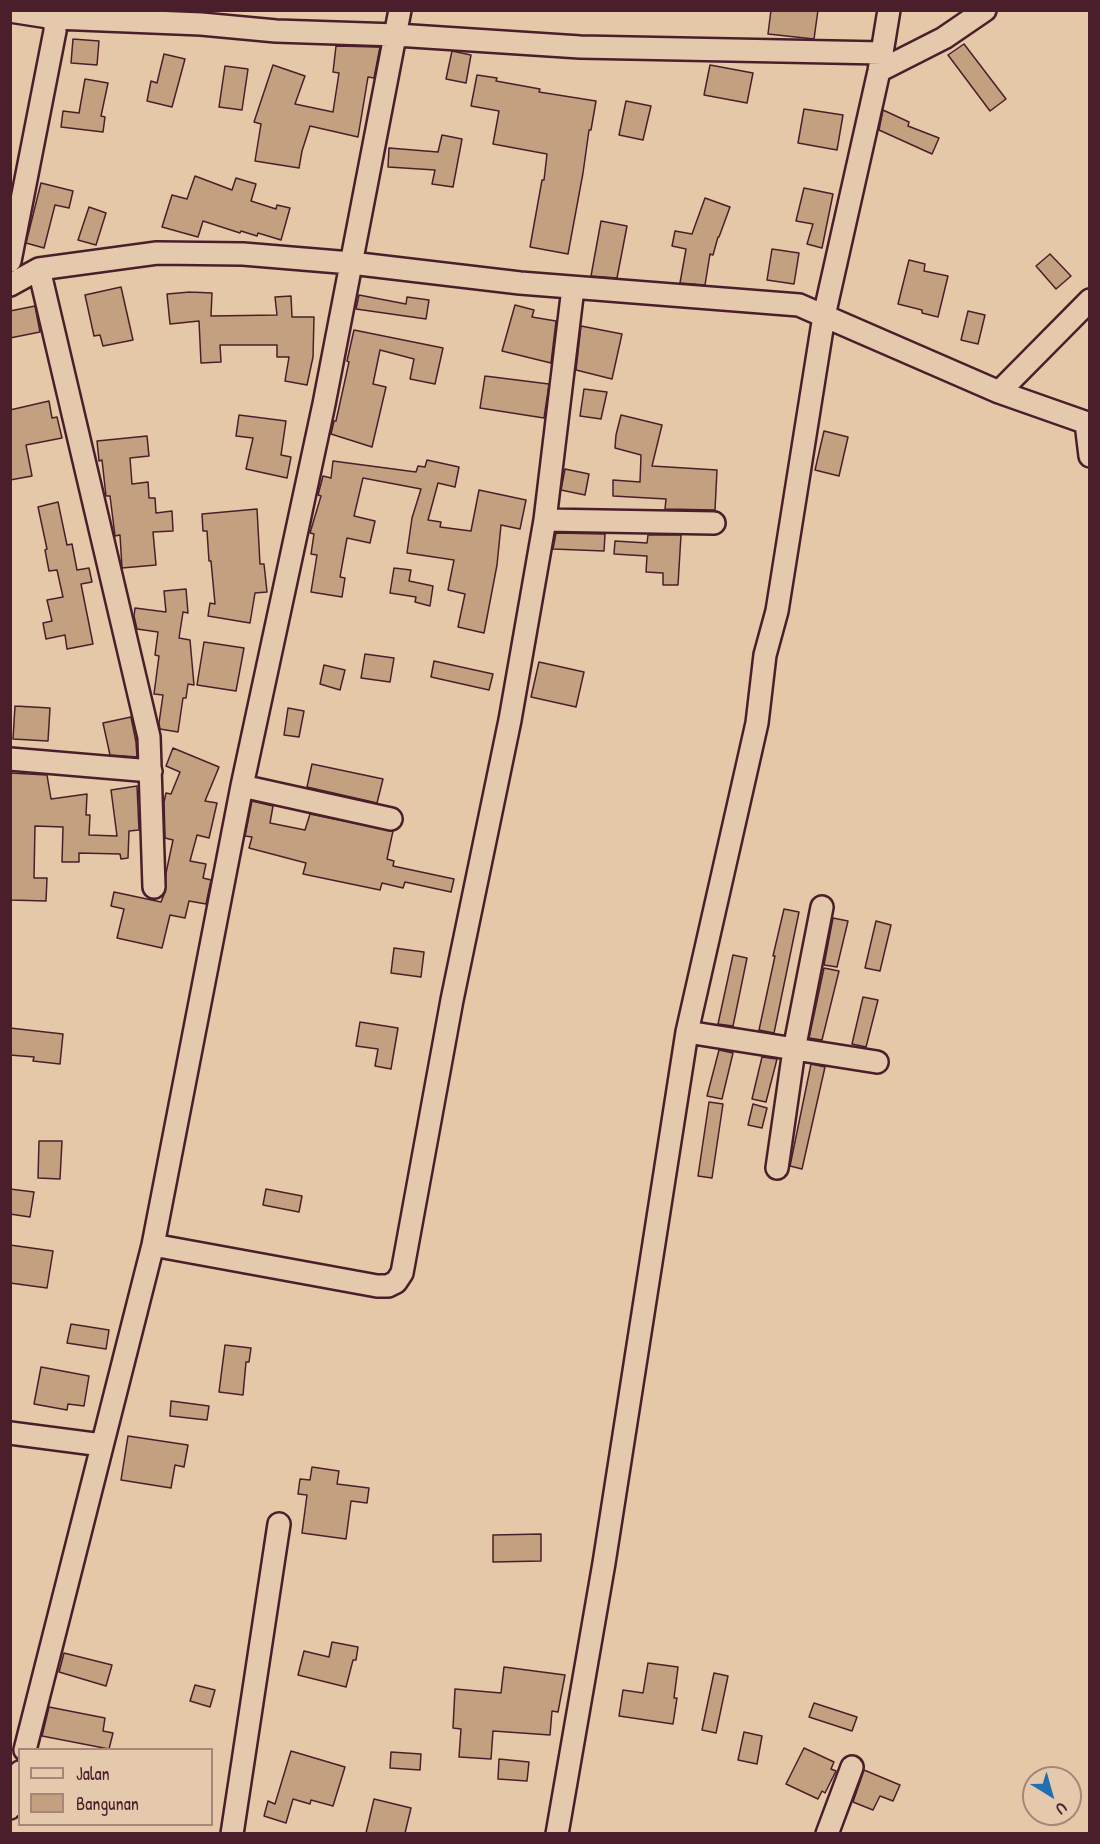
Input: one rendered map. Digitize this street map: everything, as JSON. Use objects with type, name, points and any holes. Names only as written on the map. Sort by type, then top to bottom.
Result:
[{"type":"street","points":[[25,1748],[153,1245],[242,786],[324,404],[400,10]]},
{"type":"street","points":[[556,1833],[606,1551],[687,1032],[757,723],[765,655],[777,611],[824,316],[880,62],[889,10]]},
{"type":"street","points":[[10,12],[55,18],[201,17],[276,31],[396,35],[880,62],[944,38],[985,10]]},
{"type":"street","points":[[10,261],[55,31],[55,18]]},
{"type":"street","points":[[10,285],[39,269],[157,253],[243,254],[351,263],[573,288],[799,306],[999,392],[1088,424],[1089,456]]},
{"type":"street","points":[[39,269],[149,737],[154,887]]},
{"type":"street","points":[[153,1245],[378,1286],[388,1286],[396,1282],[402,1273],[452,1000],[510,720],[545,520],[573,288]]},
{"type":"street","points":[[999,392],[1089,300]]},
{"type":"street","points":[[545,520],[714,523]]},
{"type":"street","points":[[10,759],[151,771]]},
{"type":"street","points":[[242,786],[391,819]]},
{"type":"street","points":[[777,1168],[794,1050],[822,907]]},
{"type":"street","points":[[687,1032],[877,1062]]},
{"type":"street","points":[[10,1433],[102,1445]]},
{"type":"street","points":[[232,1833],[279,1524]]},
{"type":"street","points":[[827,1833],[852,1767]]},
{"type":"street","points":[[10,1808],[18,1779]]},
{"type":"building","points":[[771,10],[818,10],[814,39],[768,34]]},
{"type":"building","points":[[73,39],[99,41],[97,65],[71,63]]},
{"type":"building","points":[[964,44],[1006,99],[990,111],[948,55]]},
{"type":"building","points":[[336,46],[380,47],[374,78],[368,77],[358,137],[310,126],[299,168],[255,161],[261,124],[254,122],[273,65],[305,76],[295,104],[333,112],[339,73],[333,72]]},
{"type":"building","points":[[452,51],[471,55],[466,83],[446,79]]},
{"type":"building","points":[[164,54],[185,59],[172,107],[147,101],[151,81],[157,83]]},
{"type":"building","points":[[710,65],[753,73],[747,103],[704,95]]},
{"type":"building","points":[[225,66],[248,69],[242,110],[219,107]]},
{"type":"building","points":[[477,75],[540,89],[539,92],[596,101],[568,254],[530,247],[547,154],[493,144],[499,111],[471,106]]},
{"type":"building","points":[[85,79],[108,83],[101,116],[105,117],[103,132],[61,127],[63,111],[79,113]]},
{"type":"building","points":[[626,101],[651,106],[643,140],[619,135]]},
{"type":"building","points":[[804,109],[843,115],[837,150],[798,143]]},
{"type":"building","points":[[883,110],[909,122],[908,126],[939,138],[932,154],[879,130]]},
{"type":"building","points":[[442,135],[462,139],[453,187],[432,184],[435,170],[388,167],[389,148],[438,152]]},
{"type":"building","points":[[195,176],[232,190],[236,178],[256,184],[251,201],[276,209],[277,205],[290,208],[281,240],[258,233],[257,236],[241,231],[240,233],[203,221],[198,237],[162,227],[172,195],[187,199]]},
{"type":"building","points":[[41,183],[73,191],[69,208],[55,205],[44,248],[26,243]]},
{"type":"building","points":[[804,188],[833,194],[822,248],[807,244],[813,224],[796,221]]},
{"type":"building","points":[[705,198],[730,207],[713,255],[710,254],[705,285],[680,283],[686,249],[672,246],[675,231],[692,234]]},
{"type":"building","points":[[89,207],[106,213],[96,245],[78,240]]},
{"type":"building","points":[[601,221],[627,226],[617,278],[591,276]]},
{"type":"building","points":[[772,249],[799,253],[794,284],[767,280]]},
{"type":"building","points":[[1050,254],[1071,276],[1056,289],[1036,266]]},
{"type":"building","points":[[909,260],[925,264],[924,271],[948,276],[938,317],[898,304]]},
{"type":"building","points":[[121,287],[133,340],[103,346],[100,335],[94,336],[85,295]]},
{"type":"building","points":[[212,293],[211,316],[277,315],[275,297],[291,296],[292,317],[314,317],[313,357],[307,385],[285,381],[289,357],[277,357],[277,345],[220,345],[221,362],[201,363],[199,321],[170,324],[167,294]]},
{"type":"building","points":[[359,295],[406,304],[407,297],[429,300],[426,319],[356,309]]},
{"type":"building","points":[[515,305],[534,310],[532,317],[556,321],[551,363],[502,351]]},
{"type":"building","points":[[35,306],[40,332],[10,338],[10,311]]},
{"type":"building","points":[[968,311],[985,315],[978,344],[961,340]]},
{"type":"building","points":[[581,326],[622,334],[612,379],[576,370]]},
{"type":"building","points":[[354,330],[443,348],[435,384],[410,379],[414,359],[380,350],[373,384],[386,387],[372,447],[331,434],[334,421],[336,421]]},
{"type":"building","points":[[485,376],[549,384],[544,418],[480,408]]},
{"type":"building","points":[[584,389],[607,392],[601,419],[580,416]]},
{"type":"building","points":[[49,401],[52,418],[57,417],[62,438],[26,445],[32,476],[10,480],[10,410]]},
{"type":"building","points":[[239,415],[286,421],[281,455],[291,457],[287,478],[246,469],[253,438],[236,436]]},
{"type":"building","points":[[621,415],[662,425],[652,466],[717,470],[715,510],[665,509],[666,499],[613,496],[613,480],[640,482],[641,455],[615,448]]},
{"type":"building","points":[[824,431],[848,437],[839,476],[815,470]]},
{"type":"building","points":[[147,436],[149,456],[130,458],[132,484],[148,482],[149,498],[155,498],[156,513],[172,511],[173,531],[153,532],[156,565],[122,568],[120,535],[115,536],[110,496],[106,496],[102,460],[99,461],[97,441]]},
{"type":"building","points":[[427,460],[459,467],[455,487],[438,483],[428,520],[441,522],[440,527],[471,531],[479,490],[526,500],[520,529],[501,525],[497,565],[484,633],[458,627],[465,594],[448,590],[454,560],[407,553],[412,518],[421,489],[363,478],[354,516],[375,521],[370,543],[347,538],[340,577],[345,578],[342,597],[311,592],[317,555],[311,554],[314,534],[310,533],[321,496],[318,495],[323,476],[331,478],[333,461],[416,472],[418,466],[425,467]]},
{"type":"building","points":[[565,469],[589,474],[585,495],[561,490]]},
{"type":"building","points":[[58,502],[67,545],[72,544],[77,570],[89,568],[92,582],[81,584],[93,644],[67,649],[65,635],[46,639],[43,623],[52,621],[47,600],[63,597],[57,570],[49,571],[38,507]]},
{"type":"building","points":[[257,509],[260,564],[264,564],[267,592],[255,593],[250,623],[208,616],[210,603],[215,604],[207,531],[203,531],[202,514]]},
{"type":"building","points":[[556,533],[605,534],[604,551],[553,549]]},
{"type":"building","points":[[648,535],[681,535],[678,585],[663,585],[663,573],[646,572],[647,556],[614,554],[615,541],[647,543]]},
{"type":"building","points":[[394,568],[411,570],[409,581],[433,586],[430,606],[415,602],[416,597],[390,593]]},
{"type":"building","points":[[186,589],[188,613],[183,612],[179,638],[190,640],[194,685],[188,684],[186,698],[183,698],[178,732],[160,729],[163,695],[154,694],[159,656],[155,655],[158,632],[137,629],[134,616],[135,608],[166,612],[164,591]]},
{"type":"building","points":[[204,642],[244,648],[236,691],[197,685]]},
{"type":"building","points":[[365,654],[394,658],[390,682],[361,678]]},
{"type":"building","points":[[434,661],[493,674],[489,690],[431,677]]},
{"type":"building","points":[[539,662],[584,672],[576,707],[531,697]]},
{"type":"building","points":[[324,665],[345,670],[340,690],[320,684]]},
{"type":"building","points":[[15,706],[50,708],[48,741],[13,739]]},
{"type":"building","points":[[288,708],[304,711],[299,737],[284,735]]},
{"type":"building","points":[[131,717],[137,757],[110,755],[103,723]]},
{"type":"building","points":[[173,748],[219,767],[205,801],[217,803],[209,838],[197,835],[190,861],[206,864],[203,878],[211,880],[206,904],[189,901],[185,918],[170,915],[162,948],[117,938],[124,909],[111,906],[114,892],[161,902],[165,892],[166,873],[173,840],[165,838],[164,802],[166,793],[171,794],[180,772],[166,766]]},
{"type":"building","points":[[312,764],[383,779],[377,803],[307,787]]},
{"type":"building","points":[[10,773],[47,775],[51,799],[87,794],[86,815],[90,815],[89,835],[117,836],[111,790],[137,786],[139,830],[129,831],[128,858],[121,859],[120,854],[79,853],[79,862],[62,862],[63,827],[35,826],[34,878],[47,878],[46,901],[10,900]]},
{"type":"building","points":[[252,801],[273,806],[270,823],[305,830],[310,814],[393,831],[387,859],[394,861],[393,866],[454,879],[451,892],[405,882],[403,888],[382,883],[380,890],[303,874],[306,863],[249,848],[252,837],[245,836]]},
{"type":"building","points":[[784,909],[799,912],[774,1033],[759,1030]]},
{"type":"building","points":[[833,918],[848,921],[837,967],[824,965]]},
{"type":"building","points":[[876,921],[891,925],[880,971],[865,968]]},
{"type":"building","points":[[394,948],[424,952],[421,977],[391,973]]},
{"type":"building","points":[[733,955],[747,958],[733,1026],[718,1024]]},
{"type":"building","points":[[824,968],[839,971],[822,1040],[809,1038]]},
{"type":"building","points":[[863,997],[878,1000],[866,1047],[852,1044]]},
{"type":"building","points":[[360,1022],[398,1028],[391,1069],[375,1066],[378,1049],[356,1046]]},
{"type":"building","points":[[10,1028],[63,1034],[60,1064],[33,1061],[34,1057],[10,1055]]},
{"type":"building","points":[[719,1050],[733,1053],[722,1099],[707,1096]]},
{"type":"building","points":[[762,1057],[777,1059],[766,1102],[752,1099]]},
{"type":"building","points":[[811,1064],[825,1067],[802,1169],[790,1166]]},
{"type":"building","points":[[709,1102],[723,1104],[712,1178],[698,1176]]},
{"type":"building","points":[[753,1104],[767,1108],[762,1128],[748,1125]]},
{"type":"building","points":[[39,1141],[62,1141],[60,1179],[38,1178]]},
{"type":"building","points":[[10,1189],[34,1192],[30,1217],[10,1214]]},
{"type":"building","points":[[266,1189],[302,1196],[299,1212],[263,1205]]},
{"type":"building","points":[[10,1245],[53,1251],[47,1288],[10,1283]]},
{"type":"building","points":[[71,1324],[109,1330],[106,1349],[67,1343]]},
{"type":"building","points":[[225,1345],[251,1348],[249,1362],[246,1362],[243,1395],[219,1392]]},
{"type":"building","points":[[41,1367],[89,1376],[84,1406],[68,1404],[67,1410],[34,1404]]},
{"type":"building","points":[[171,1401],[209,1406],[207,1420],[170,1416]]},
{"type":"building","points":[[128,1436],[188,1445],[184,1467],[175,1465],[171,1488],[121,1480]]},
{"type":"building","points":[[312,1467],[339,1471],[337,1484],[369,1488],[367,1503],[351,1501],[346,1539],[302,1533],[307,1495],[298,1494],[300,1479],[310,1480]]},
{"type":"building","points":[[541,1534],[541,1561],[493,1562],[493,1535]]},
{"type":"building","points":[[332,1642],[358,1647],[356,1660],[353,1660],[346,1687],[298,1675],[304,1651],[329,1657]]},
{"type":"building","points":[[64,1653],[112,1665],[106,1686],[59,1672]]},
{"type":"building","points":[[648,1663],[678,1667],[673,1724],[619,1716],[623,1690],[643,1693]]},
{"type":"building","points":[[504,1667],[565,1675],[558,1712],[552,1711],[550,1735],[493,1731],[491,1759],[459,1757],[461,1729],[453,1728],[455,1689],[501,1693]]},
{"type":"building","points":[[714,1673],[728,1676],[716,1733],[702,1730]]},
{"type":"building","points":[[195,1685],[215,1690],[210,1707],[190,1701]]},
{"type":"building","points":[[814,1703],[857,1717],[852,1731],[809,1717]]},
{"type":"building","points":[[49,1707],[105,1718],[103,1731],[113,1733],[109,1748],[42,1736]]},
{"type":"building","points":[[744,1732],[762,1736],[757,1764],[738,1760]]},
{"type":"building","points":[[804,1748],[834,1762],[831,1769],[836,1771],[825,1793],[822,1791],[818,1799],[786,1784]]},
{"type":"building","points":[[291,1751],[345,1767],[333,1806],[311,1800],[310,1804],[293,1799],[286,1823],[264,1816],[268,1801],[275,1804]]},
{"type":"building","points":[[391,1752],[421,1754],[420,1770],[390,1768]]},
{"type":"building","points":[[499,1759],[529,1762],[527,1781],[498,1779]]},
{"type":"building","points":[[864,1770],[900,1785],[893,1801],[880,1796],[873,1810],[853,1802]]},
{"type":"building","points":[[374,1799],[411,1808],[405,1833],[366,1833]]}]
